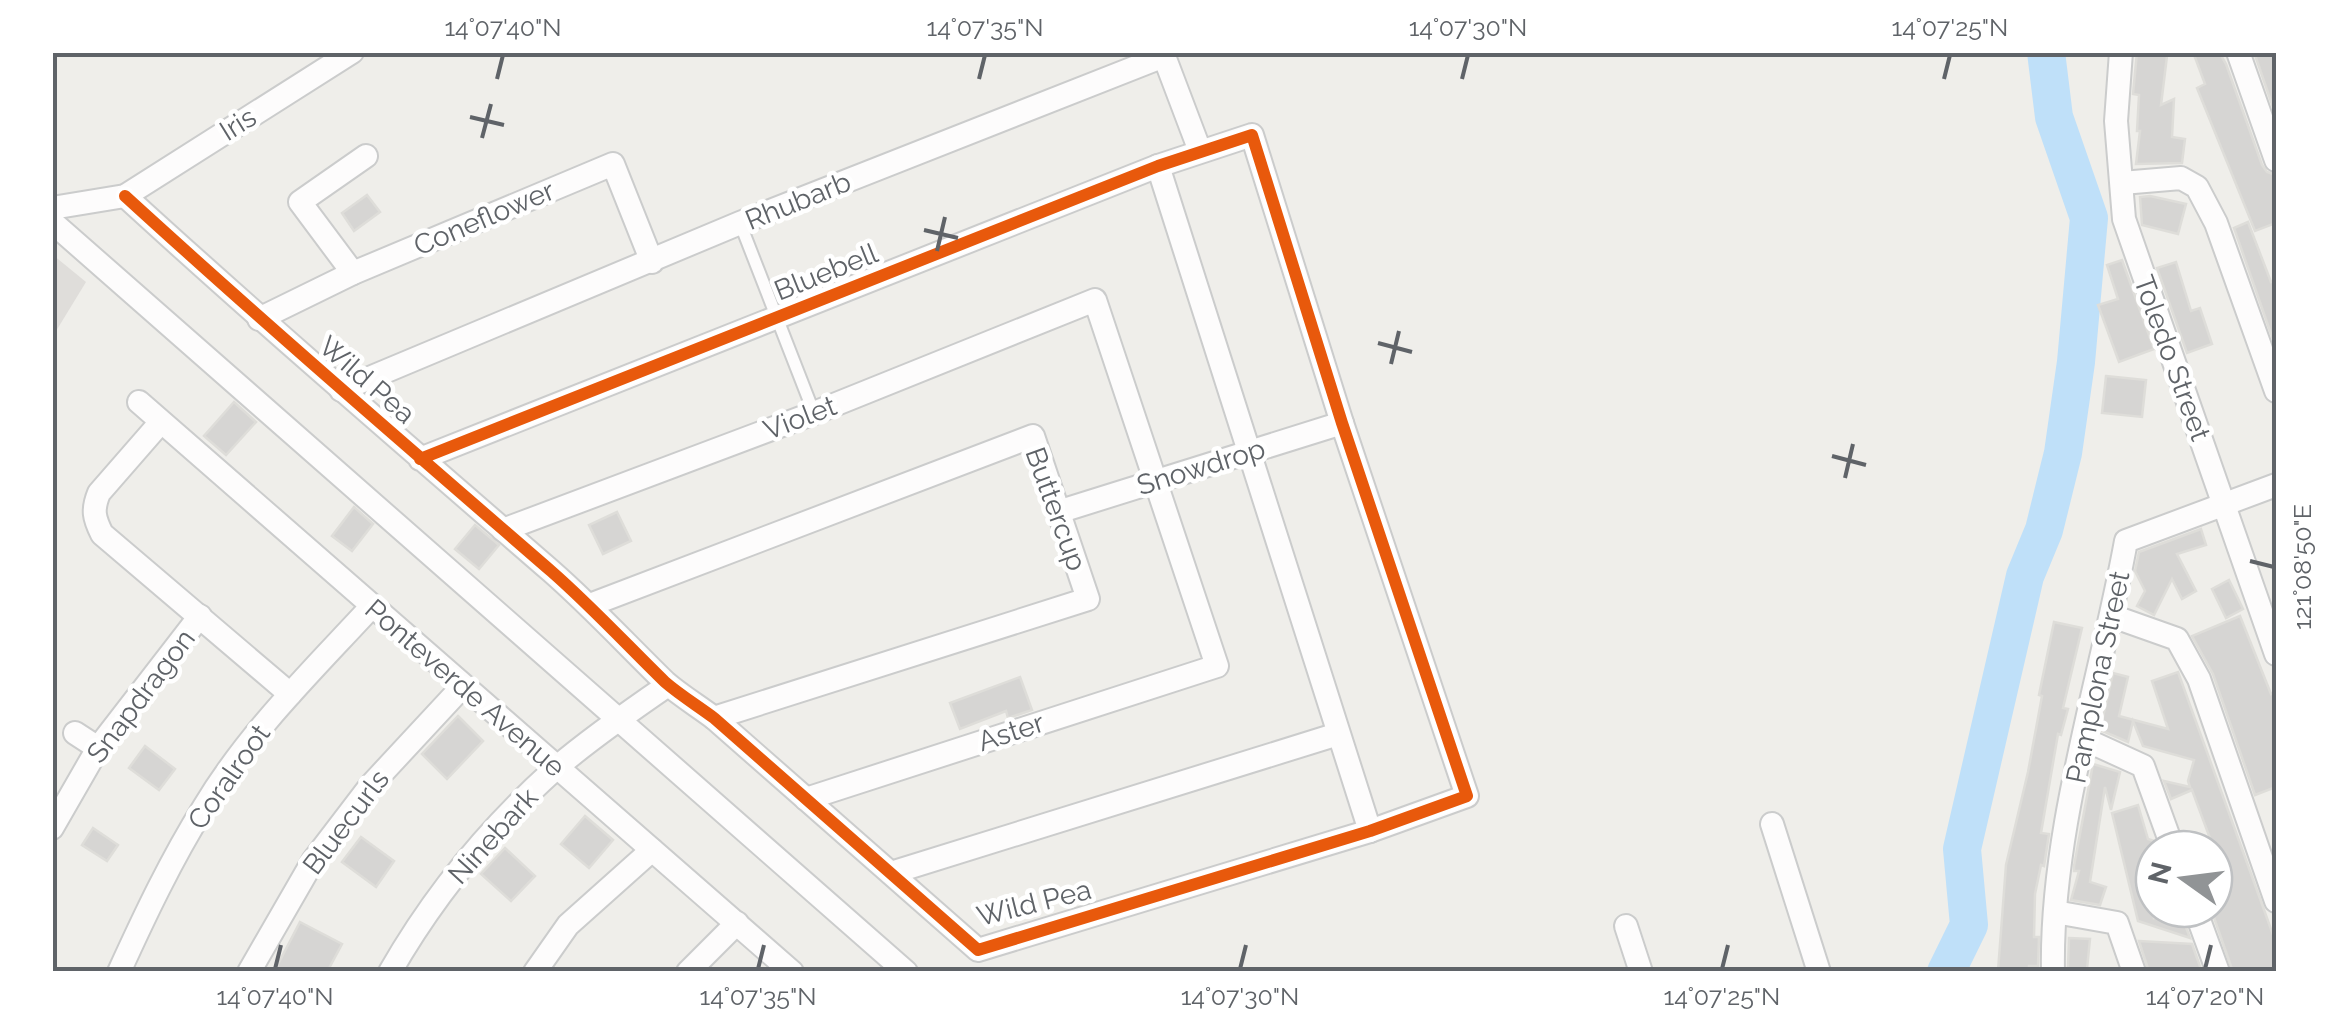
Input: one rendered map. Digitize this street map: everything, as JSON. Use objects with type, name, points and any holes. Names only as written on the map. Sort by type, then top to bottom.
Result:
[{"type":"street","name":"Iris","points":[[125,196],[352,52]]},
{"type":"street","name":"Toledo Street","points":[[2121,52],[2116,121],[2124,219],[2276,654]]},
{"type":"street","points":[[2238,52],[2276,160]]},
{"type":"street","name":"Rhubarb","points":[[341,390],[740,223],[1164,56],[1200,151]]},
{"type":"street","name":"Wild Pea","points":[[125,196],[260,319],[590,605],[668,684],[714,718],[978,950],[1370,831],[1467,796],[1342,423],[1252,134]]},
{"type":"street","name":"Bluebell","points":[[420,459],[1158,166],[1252,134]]},
{"type":"street","points":[[353,273],[300,202],[366,156]]},
{"type":"street","name":"Coneflower","points":[[260,319],[353,273],[613,164],[652,262]]},
{"type":"street","points":[[1158,166],[1370,831]]},
{"type":"street","points":[[2122,183],[2180,178],[2197,187],[2216,222],[2276,391]]},
{"type":"street","points":[[52,208],[125,196]]},
{"type":"street","points":[[52,222],[906,972]]},
{"type":"street","name":"Violet","points":[[503,530],[814,413],[1096,300],[1156,480]]},
{"type":"street","name":"Ponteverde Avenue","points":[[138,402],[792,972]]},
{"type":"street","points":[[160,423],[99,493],[94,518],[102,534],[290,694]]},
{"type":"street","name":"Snowdrop","points":[[1061,511],[1342,423]]},
{"type":"street","name":"Buttercup","points":[[590,605],[1033,436],[1088,599],[714,718]]},
{"type":"street","name":"Aster","points":[[806,799],[1217,666],[1156,480]]},
{"type":"street","name":"Pamplona Street","points":[[2053,972],[2055,912],[2064,842],[2126,541],[2276,485]]},
{"type":"street","name":"Coralroot","points":[[119,972],[158,886],[205,804],[290,694],[372,606]]},
{"type":"street","name":"Snapdragon","points":[[52,828],[98,748],[200,616]]},
{"type":"street","points":[[2112,616],[2177,639],[2198,679],[2276,900]]},
{"type":"street","name":"Ninebark","points":[[390,972],[413,931],[472,852],[556,768],[668,684]]},
{"type":"street","name":"Bluecurls","points":[[249,972],[313,862],[372,785],[462,687]]},
{"type":"street","points":[[75,732],[98,748]]},
{"type":"street","points":[[891,873],[1338,734]]},
{"type":"street","points":[[2084,739],[2143,766],[2167,829]]},
{"type":"street","points":[[1772,824],[1819,972]]},
{"type":"street","points":[[535,972],[568,925],[652,850]]},
{"type":"street","points":[[2055,912],[2117,922],[2134,972]]},
{"type":"street","points":[[688,972],[737,923]]},
{"type":"street","points":[[1626,926],[1640,972]]},
{"type":"street","points":[[2203,929],[2218,972]]},
{"type":"lane","points":[[740,223],[814,413]]},
{"type":"shaded area","points":[[53,255],[86,282],[53,336]]},
{"type":"building","points":[[2137,52],[2167,56],[2161,105],[2174,99],[2172,137],[2185,139],[2182,163],[2136,164],[2140,131],[2139,95],[2133,94]]},
{"type":"building","points":[[2193,52],[2219,52],[2226,64],[2262,165],[2276,175],[2276,223],[2255,231],[2197,88],[2205,84]]},
{"type":"building","points":[[2254,52],[2276,52],[2276,116]]},
{"type":"building","points":[[367,195],[380,212],[354,231],[342,213]]},
{"type":"building","points":[[2140,197],[2186,204],[2178,234],[2142,225]]},
{"type":"building","points":[[2248,222],[2271,282],[2276,280],[2276,348],[2234,228]]},
{"type":"building","points":[[2122,260],[2154,349],[2119,362],[2098,305],[2118,299],[2107,265]]},
{"type":"building","points":[[2176,262],[2191,311],[2200,308],[2212,344],[2187,353],[2157,268]]},
{"type":"building","points":[[2106,376],[2146,380],[2142,417],[2102,413]]},
{"type":"building","points":[[234,402],[256,422],[226,455],[204,436]]},
{"type":"building","points":[[354,507],[373,524],[352,551],[332,536]]},
{"type":"building","points":[[617,512],[631,541],[603,554],[589,525]]},
{"type":"building","points":[[475,525],[499,545],[479,569],[455,549]]},
{"type":"building","points":[[2201,529],[2206,545],[2177,554],[2196,591],[2182,599],[2172,579],[2154,615],[2137,606],[2145,591],[2135,571],[2139,552]]},
{"type":"building","points":[[2229,580],[2243,609],[2226,618],[2212,589]]},
{"type":"building","points":[[2240,616],[2271,694],[2276,692],[2276,787],[2255,795],[2213,674],[2192,636]]},
{"type":"building","points":[[2054,622],[2082,628],[2041,833],[2049,834],[2035,894],[2038,966],[2029,966],[2029,972],[1998,971],[2006,865],[2028,772]]},
{"type":"building","points":[[2178,672],[2276,943],[2276,972],[2233,972],[2218,929],[2234,929],[2234,829],[2207,829],[2192,790],[2171,799],[2164,781],[2190,787],[2194,760],[2143,746],[2133,721],[2128,742],[2100,730],[2113,673],[2128,677],[2119,716],[2168,729],[2152,681]]},
{"type":"building","points":[[1020,677],[1032,710],[1008,718],[1006,711],[960,729],[950,703]]},
{"type":"building","points":[[458,716],[483,741],[447,779],[422,754]]},
{"type":"building","points":[[145,746],[175,769],[159,790],[129,768]]},
{"type":"building","points":[[2093,764],[2120,772],[2111,810],[2105,787],[2090,882],[2106,887],[2100,905],[2071,900],[2079,871],[2074,871],[2074,866]]},
{"type":"building","points":[[2138,805],[2145,829],[2134,829],[2134,904],[2112,813]]},
{"type":"building","points":[[585,816],[613,840],[589,868],[561,844]]},
{"type":"building","points":[[93,828],[118,845],[107,861],[82,845]]},
{"type":"building","points":[[361,837],[394,861],[376,887],[342,862]]},
{"type":"building","points":[[505,848],[535,876],[511,901],[481,874]]},
{"type":"building","points":[[300,922],[342,944],[327,972],[274,972]]},
{"type":"building","points":[[2162,929],[2187,929],[2190,938]]},
{"type":"building","points":[[2069,938],[2090,939],[2087,969],[2068,968]]},
{"type":"building","points":[[2139,941],[2192,944],[2202,972],[2149,972]]},
{"type":"waterway","points":[[1946,972],[1969,925],[1962,849],[2025,576],[2044,530],[2063,453],[2076,362],[2089,218],[2054,117],[2046,52]]},
{"type":"cycle path","points":[[125,196],[390,432],[444,478],[566,584],[665,682],[714,718],[978,950],[1370,831],[1467,796],[1342,423],[1252,135],[1158,166],[420,459]]}]
